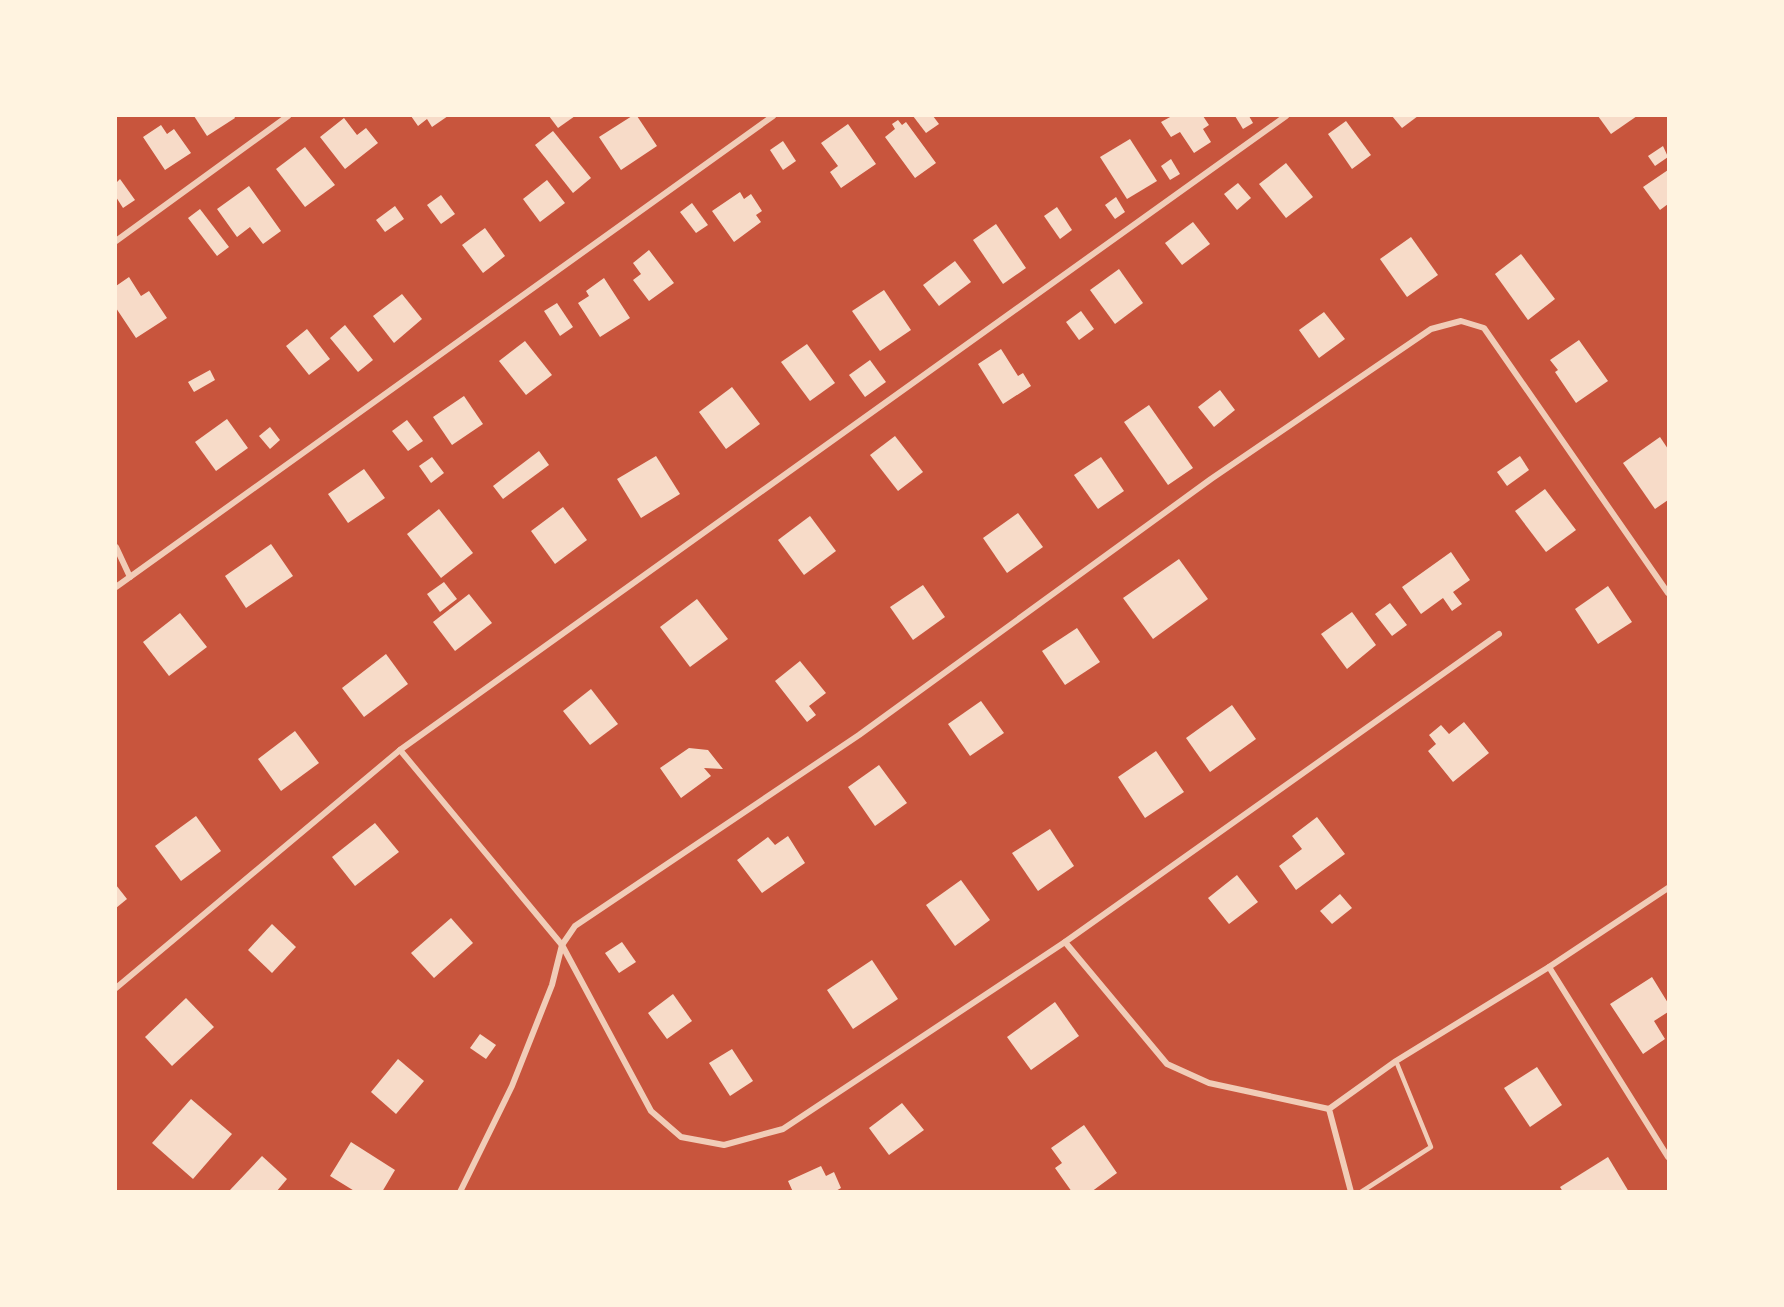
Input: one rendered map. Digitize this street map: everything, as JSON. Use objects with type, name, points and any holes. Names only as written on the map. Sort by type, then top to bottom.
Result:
[{"type":"street","points":[[116,241],[288,116]]},
{"type":"street","points":[[116,587],[773,116]]},
{"type":"street","points":[[116,988],[400,750],[1286,116]]},
{"type":"street","points":[[460,1191],[512,1086],[552,985],[562,945],[575,926],[858,735],[1211,480],[1431,329],[1461,321],[1484,328],[1668,593]]},
{"type":"street","points":[[116,547],[130,577]]},
{"type":"street","points":[[400,750],[562,945],[651,1111],[681,1137],[724,1145],[783,1129],[1065,942],[1499,634]]},
{"type":"street","points":[[1065,942],[1167,1064],[1209,1083],[1329,1110],[1396,1061],[1548,967],[1668,888]]},
{"type":"street","points":[[1548,967],[1668,1157]]},
{"type":"street","points":[[1329,1110],[1351,1191]]},
{"type":"lane","points":[[1360,1191],[1431,1147],[1396,1061]]},
{"type":"building","points":[[194,116],[234,116],[235,118],[207,136]]},
{"type":"building","points":[[411,116],[448,116],[432,127],[427,119],[418,126]]},
{"type":"building","points":[[549,116],[575,116],[558,128]]},
{"type":"building","points":[[632,116],[637,116],[657,146],[621,170],[599,137]]},
{"type":"building","points":[[913,116],[933,116],[939,124],[926,133]]},
{"type":"building","points":[[1172,116],[1203,116],[1209,125],[1203,129],[1211,142],[1194,153],[1180,132],[1171,137],[1161,122]]},
{"type":"building","points":[[1235,116],[1249,116],[1253,123],[1243,129]]},
{"type":"building","points":[[1392,116],[1418,116],[1402,128]]},
{"type":"building","points":[[1598,116],[1637,116],[1611,134]]},
{"type":"building","points":[[344,118],[357,135],[366,128],[378,143],[345,169],[320,137]]},
{"type":"building","points":[[898,120],[902,125],[906,122],[936,163],[915,178],[885,137],[895,129],[892,124]]},
{"type":"building","points":[[1346,121],[1371,155],[1352,169],[1328,134]]},
{"type":"building","points":[[848,124],[876,164],[841,188],[830,172],[838,166],[821,143]]},
{"type":"building","points":[[161,125],[167,134],[174,129],[191,153],[165,170],[143,137]]},
{"type":"building","points":[[553,131],[591,178],[573,193],[535,145]]},
{"type":"building","points":[[1130,139],[1157,181],[1127,199],[1100,157]]},
{"type":"building","points":[[783,141],[796,161],[783,170],[770,150]]},
{"type":"building","points":[[1663,146],[1668,157],[1655,166],[1648,156]]},
{"type":"building","points":[[305,147],[335,185],[305,207],[276,169]]},
{"type":"building","points":[[1171,159],[1180,174],[1170,180],[1161,166]]},
{"type":"building","points":[[1286,163],[1313,197],[1286,218],[1259,184]]},
{"type":"building","points":[[1668,170],[1668,204],[1660,210],[1643,187]]},
{"type":"building","points":[[120,179],[135,200],[123,208],[116,197],[116,183]]},
{"type":"building","points":[[547,180],[565,203],[540,222],[523,199]]},
{"type":"building","points":[[1238,183],[1251,198],[1237,210],[1224,194]]},
{"type":"building","points":[[249,186],[281,231],[263,244],[250,227],[237,237],[217,209]]},
{"type":"building","points":[[740,192],[744,199],[751,194],[762,211],[756,215],[761,222],[734,242],[712,211]]},
{"type":"building","points":[[441,195],[455,214],[441,224],[427,205]]},
{"type":"building","points":[[1116,197],[1125,212],[1115,219],[1105,205]]},
{"type":"building","points":[[692,203],[708,225],[696,233],[680,212]]},
{"type":"building","points":[[395,206],[404,219],[385,232],[376,220]]},
{"type":"building","points":[[1057,207],[1072,230],[1060,239],[1044,216]]},
{"type":"building","points":[[200,209],[229,247],[217,256],[188,218]]},
{"type":"building","points":[[1193,222],[1210,244],[1182,265],[1165,243]]},
{"type":"building","points":[[996,224],[1026,268],[1003,284],[973,240]]},
{"type":"building","points":[[485,228],[505,256],[483,273],[462,245]]},
{"type":"building","points":[[1411,237],[1438,275],[1407,297],[1380,259]]},
{"type":"building","points":[[649,250],[674,283],[649,301],[633,280],[641,274],[633,263]]},
{"type":"building","points":[[1521,254],[1555,299],[1528,320],[1495,274]]},
{"type":"building","points":[[955,261],[971,282],[939,306],[923,285]]},
{"type":"building","points":[[1119,269],[1143,303],[1115,324],[1090,290]]},
{"type":"building","points":[[129,277],[141,296],[149,291],[167,318],[136,338],[116,308],[116,286]]},
{"type":"building","points":[[604,278],[630,318],[600,337],[578,303],[589,296],[586,291]]},
{"type":"building","points":[[884,290],[911,330],[880,351],[852,311]]},
{"type":"building","points":[[402,294],[422,319],[394,343],[373,316]]},
{"type":"building","points":[[557,303],[573,327],[560,336],[544,311]]},
{"type":"building","points":[[1081,311],[1094,329],[1079,340],[1066,322]]},
{"type":"building","points":[[1324,312],[1345,339],[1319,358],[1299,330]]},
{"type":"building","points":[[345,325],[373,360],[358,372],[330,338]]},
{"type":"building","points":[[307,329],[330,359],[309,375],[286,346]]},
{"type":"building","points":[[1579,340],[1608,381],[1576,403],[1555,372],[1558,370],[1550,360]]},
{"type":"building","points":[[525,341],[552,375],[526,395],[499,361]]},
{"type":"building","points":[[807,344],[835,383],[810,401],[781,362]]},
{"type":"building","points":[[1001,349],[1018,376],[1023,373],[1031,386],[1003,404],[978,364]]},
{"type":"building","points":[[870,360],[886,382],[865,397],[849,375]]},
{"type":"building","points":[[210,370],[215,380],[194,392],[188,382]]},
{"type":"building","points":[[732,387],[760,424],[726,449],[699,412]]},
{"type":"building","points":[[1220,390],[1235,410],[1214,427],[1198,407]]},
{"type":"building","points":[[464,396],[483,424],[452,445],[433,417]]},
{"type":"building","points":[[1149,405],[1193,468],[1168,485],[1124,422]]},
{"type":"building","points":[[227,419],[248,448],[216,471],[195,442]]},
{"type":"building","points":[[407,420],[423,441],[408,451],[392,431]]},
{"type":"building","points":[[270,427],[280,440],[270,449],[259,436]]},
{"type":"building","points":[[895,436],[923,472],[898,491],[870,455]]},
{"type":"building","points":[[1660,437],[1668,449],[1668,500],[1655,509],[1623,463]]},
{"type":"building","points":[[539,451],[549,465],[503,499],[493,486]]},
{"type":"building","points":[[656,456],[680,494],[641,518],[617,479]]},
{"type":"building","points":[[1520,456],[1529,470],[1507,486],[1497,472]]},
{"type":"building","points":[[432,457],[444,473],[431,483],[419,466]]},
{"type":"building","points":[[1101,457],[1124,491],[1098,509],[1074,475]]},
{"type":"building","points":[[364,469],[385,498],[348,523],[328,494]]},
{"type":"building","points":[[1545,489],[1576,530],[1546,552],[1515,511]]},
{"type":"building","points":[[563,507],[587,540],[555,564],[531,531]]},
{"type":"building","points":[[439,509],[473,553],[441,578],[407,534]]},
{"type":"building","points":[[1018,513],[1043,547],[1007,573],[983,538]]},
{"type":"building","points":[[810,516],[836,551],[804,575],[778,540]]},
{"type":"building","points":[[271,544],[293,576],[246,608],[225,576]]},
{"type":"building","points":[[1451,552],[1470,580],[1453,592],[1462,604],[1452,611],[1443,598],[1421,614],[1402,587]]},
{"type":"building","points":[[1179,559],[1208,599],[1153,639],[1123,598]]},
{"type":"building","points":[[444,582],[457,599],[440,612],[427,594]]},
{"type":"building","points":[[923,585],[945,617],[913,640],[890,607]]},
{"type":"building","points":[[1608,586],[1632,622],[1598,644],[1575,609]]},
{"type":"building","points":[[469,594],[492,623],[455,651],[433,622]]},
{"type":"building","points":[[697,599],[728,639],[690,667],[660,627]]},
{"type":"building","points":[[1390,603],[1407,625],[1392,636],[1375,614]]},
{"type":"building","points":[[1352,612],[1376,645],[1347,669],[1321,634]]},
{"type":"building","points":[[180,613],[207,647],[169,676],[143,642]]},
{"type":"building","points":[[1077,628],[1100,662],[1065,685],[1042,651]]},
{"type":"building","points":[[386,654],[408,684],[364,717],[342,688]]},
{"type":"building","points":[[800,661],[826,693],[809,706],[816,715],[807,722],[775,681]]},
{"type":"building","points":[[591,689],[618,724],[590,745],[563,711]]},
{"type":"building","points":[[981,701],[1004,733],[970,756],[948,724]]},
{"type":"building","points":[[1232,705],[1256,739],[1210,772],[1186,738]]},
{"type":"building","points":[[1464,722],[1489,753],[1453,782],[1428,751],[1436,744],[1429,735],[1441,725],[1449,734]]},
{"type":"building","points":[[295,731],[319,763],[281,791],[258,759]]},
{"type":"building","points":[[689,748],[708,750],[723,769],[704,768],[711,776],[681,798],[660,768]]},
{"type":"building","points":[[1156,751],[1184,792],[1145,818],[1118,777]]},
{"type":"building","points":[[879,765],[907,803],[875,826],[848,787]]},
{"type":"building","points":[[196,816],[221,851],[181,881],[155,846]]},
{"type":"building","points":[[1317,817],[1345,854],[1296,890],[1279,866],[1302,849],[1292,836]]},
{"type":"building","points":[[375,823],[399,852],[355,886],[332,857]]},
{"type":"building","points":[[1050,829],[1074,866],[1038,891],[1012,853]]},
{"type":"building","points":[[788,836],[805,863],[762,893],[737,860],[768,837],[775,845]]},
{"type":"building","points":[[1237,875],[1258,902],[1229,924],[1208,898]]},
{"type":"building","points":[[961,880],[990,920],[955,946],[926,905]]},
{"type":"building","points":[[116,885],[127,899],[116,908]]},
{"type":"building","points":[[1340,894],[1352,908],[1332,924],[1320,911]]},
{"type":"building","points":[[451,918],[473,943],[434,978],[411,953]]},
{"type":"building","points":[[272,924],[296,947],[272,973],[248,950]]},
{"type":"building","points":[[622,942],[636,962],[619,973],[605,953]]},
{"type":"building","points":[[872,960],[898,999],[853,1029],[827,990]]},
{"type":"building","points":[[1652,977],[1668,1003],[1668,1012],[1654,1021],[1665,1039],[1643,1054],[1610,1004]]},
{"type":"building","points":[[673,994],[692,1021],[667,1039],[648,1013]]},
{"type":"building","points":[[186,998],[214,1027],[172,1066],[145,1037]]},
{"type":"building","points":[[1055,1002],[1079,1036],[1031,1070],[1007,1037]]},
{"type":"building","points":[[480,1034],[496,1045],[486,1059],[470,1048]]},
{"type":"building","points":[[732,1049],[753,1081],[730,1096],[709,1063]]},
{"type":"building","points":[[398,1059],[424,1081],[396,1114],[371,1092]]},
{"type":"building","points":[[1537,1067],[1562,1105],[1530,1127],[1504,1088]]},
{"type":"building","points":[[191,1099],[232,1134],[193,1179],[152,1143]]},
{"type":"building","points":[[902,1103],[924,1130],[889,1155],[869,1128]]},
{"type":"building","points":[[1084,1125],[1117,1173],[1091,1192],[1072,1192],[1055,1168],[1062,1163],[1051,1148]]},
{"type":"building","points":[[351,1142],[395,1170],[382,1192],[356,1192],[330,1176]]},
{"type":"building","points":[[262,1156],[287,1179],[276,1192],[233,1192],[230,1190]]},
{"type":"building","points":[[1608,1157],[1629,1192],[1563,1192],[1560,1187]]},
{"type":"building","points":[[821,1166],[826,1176],[834,1172],[841,1188],[834,1192],[793,1192],[788,1181]]}]
